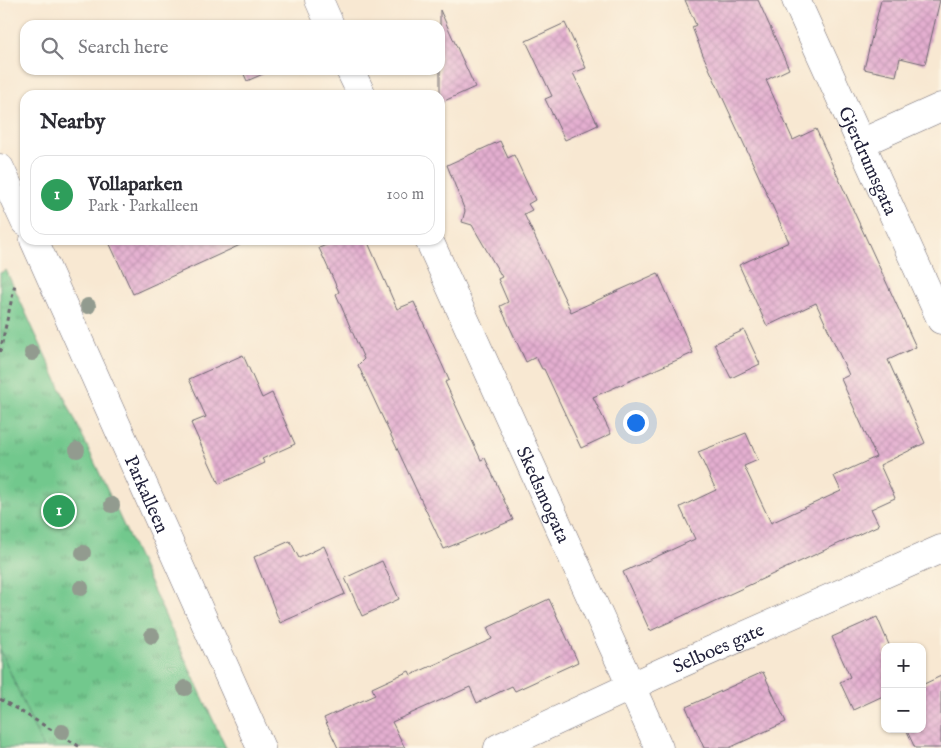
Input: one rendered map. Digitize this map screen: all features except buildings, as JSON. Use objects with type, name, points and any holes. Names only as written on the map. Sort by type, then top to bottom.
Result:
[{"type":"street","points":[[319,0],[328,20]]},
{"type":"street","name":"Gjerdrumsgata","points":[[796,0],[941,320]]},
{"type":"street","points":[[861,143],[941,107]]},
{"type":"street","name":"Parkalleen","points":[[0,168],[20,210]]},
{"type":"street","name":"Parkalleen","points":[[36,245],[261,748]]},
{"type":"street","name":"Skedsmogata","points":[[431,245],[659,748]]},
{"type":"street","name":"Selboes gate","points":[[498,748],[941,549]]},
{"type":"path","points":[[0,352],[17,274]]},
{"type":"path","points":[[0,700],[82,748]]},
{"type":"green space","points":[[6,270],[226,748],[0,748],[0,273]]},
{"type":"green space","points":[[0,649],[43,748],[0,748]]},
{"type":"place","name":"Vollaparken","points":[[59,511]]}]
